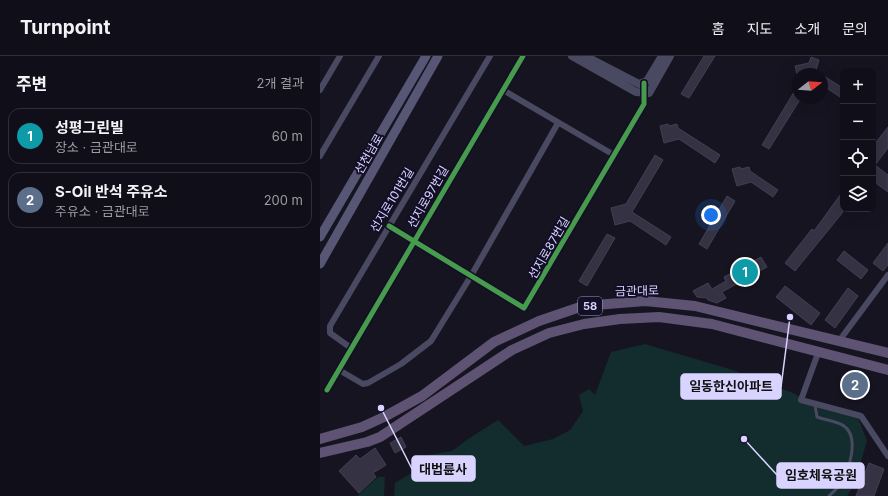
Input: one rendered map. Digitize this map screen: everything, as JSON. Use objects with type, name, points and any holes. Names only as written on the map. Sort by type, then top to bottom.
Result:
[{"type":"main road","name":"선천남로","points":[[320,238],[426,56]]},
{"type":"main road","name":"선천남로","points":[[320,264],[438,56]]},
{"type":"main road","name":"금관대로","points":[[320,439],[362,427],[384,417],[422,396],[494,342],[539,321],[583,306],[645,301],[696,306],[888,352]]},
{"type":"main road","name":"58","points":[[320,453],[367,442],[380,437],[512,350],[549,333],[584,324],[620,319],[659,317],[712,324],[818,353],[888,370]]},
{"type":"street","points":[[320,90],[340,56]]},
{"type":"street","points":[[320,156],[379,56]]},
{"type":"street","name":"선지로101번길","points":[[351,348],[330,333],[330,326],[490,56]]},
{"type":"street","name":"선지로97번길","points":[[327,390],[523,56]]},
{"type":"street","points":[[572,56],[636,92],[648,92],[670,56]]},
{"type":"street","points":[[587,56],[639,84],[647,82],[662,56]]},
{"type":"street","name":"선지로87번길","points":[[389,226],[524,308],[644,104],[644,83]]},
{"type":"street","points":[[502,90],[614,156]]},
{"type":"street","points":[[339,370],[363,384],[368,383],[401,364],[423,349],[431,341],[471,276],[558,122]]},
{"type":"street","points":[[839,341],[888,275]]},
{"type":"street","points":[[818,353],[801,400],[860,416],[888,456]]},
{"type":"lane","points":[[815,405],[817,417],[843,425],[847,428],[853,441],[852,451],[841,484],[829,496]]},
{"type":"green space","points":[[645,344],[733,370],[793,393],[823,409],[858,417],[867,441],[854,485],[847,496],[394,496],[395,483],[418,469],[428,455],[452,451],[498,420],[524,446],[553,439],[570,430],[583,411],[579,395],[589,389],[595,395],[611,352]]},
{"type":"green space","points":[[378,477],[385,477],[384,496],[357,496]]},
{"type":"building","points":[[704,56],[715,56],[689,98],[681,94]]},
{"type":"building","points":[[811,57],[819,60],[817,68],[796,68],[795,66],[809,63]]},
{"type":"building","points":[[828,79],[840,86],[840,97],[828,89]]},
{"type":"building","points":[[792,95],[792,104],[797,104],[769,149],[762,145]]},
{"type":"building","points":[[668,124],[669,126],[677,124],[678,128],[720,155],[715,163],[679,139],[664,143],[660,126]]},
{"type":"building","points":[[888,127],[888,148],[876,164],[876,142]]},
{"type":"building","points":[[655,155],[663,160],[632,212],[671,237],[666,245],[630,221],[615,225],[611,208],[626,204]]},
{"type":"building","points":[[876,166],[888,175],[888,192],[876,183]]},
{"type":"building","points":[[740,167],[741,169],[749,167],[750,171],[778,190],[773,197],[751,182],[737,186],[732,169]]},
{"type":"building","points":[[840,195],[840,212],[843,212],[795,271],[785,263],[812,229],[814,231]]},
{"type":"building","points":[[727,196],[735,201],[707,249],[699,244]]},
{"type":"building","points":[[607,234],[615,238],[587,286],[579,281]]},
{"type":"building","points":[[888,243],[888,265],[883,271],[873,263]]},
{"type":"building","points":[[844,251],[868,270],[861,279],[837,260]]},
{"type":"building","points":[[761,257],[767,267],[722,292],[726,298],[717,303],[708,300],[707,298],[697,297],[693,291],[708,283],[712,289],[726,281],[724,277]]},
{"type":"building","points":[[785,286],[820,313],[811,325],[776,297]]},
{"type":"building","points":[[848,288],[858,296],[835,328],[825,320]]},
{"type":"building","points":[[401,437],[406,447],[395,453],[390,443]]},
{"type":"building","points":[[375,448],[386,465],[373,473],[376,477],[359,493],[339,471],[356,455],[360,459]]},
{"type":"building","points":[[869,463],[884,469],[874,496],[856,496]]},
{"type":"cycle path","points":[[327,390],[523,56]]},
{"type":"cycle path","points":[[389,226],[524,308],[644,104],[644,83]]},
{"type":"place","name":"성평그린빌","points":[[745,272]]},
{"type":"place","name":"일동한신아파트","points":[[790,317]]},
{"type":"place","name":"S-Oil 반석 주유소","points":[[855,385]]},
{"type":"place","name":"대법륜사","points":[[381,408]]},
{"type":"place","name":"임호체육공원","points":[[744,439]]}]
